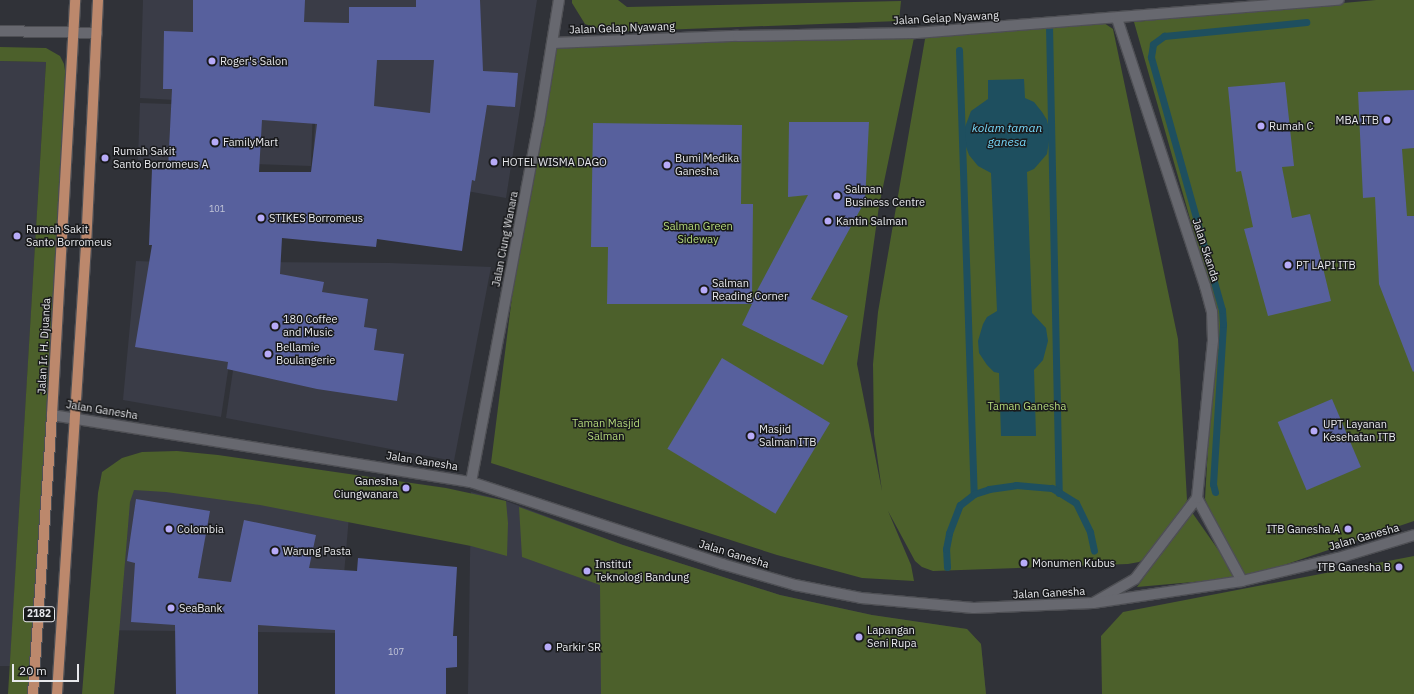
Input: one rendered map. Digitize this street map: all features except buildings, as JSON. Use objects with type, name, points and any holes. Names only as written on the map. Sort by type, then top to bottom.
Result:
[{"type":"main road","name":"Jalan Ir. H. Djuanda","points":[[33,694],[52,415],[75,0]]},
{"type":"main road","name":"2182","points":[[57,694],[86,246],[98,0]]},
{"type":"street","name":"Jalan Ciung Wanara","points":[[471,482],[539,123],[558,0]]},
{"type":"street","name":"Jalan Gelap Nyawang","points":[[552,43],[738,36],[915,33],[1339,0]]},
{"type":"street","name":"Jalan Skanda","points":[[1117,18],[1203,278],[1212,312],[1213,340],[1197,498]]},
{"type":"street","points":[[0,31],[96,33]]},
{"type":"street","name":"Jalan Ganesha","points":[[52,415],[471,482],[722,564],[795,584],[861,598],[974,608],[1093,603],[1242,581],[1338,558],[1414,535]]},
{"type":"street","points":[[1093,603],[1135,579],[1197,498],[1242,581]]},
{"type":"shaded area","points":[[143,0],[537,0],[506,198],[388,177],[312,171],[316,108],[140,98]]},
{"type":"shaded area","name":"Rumah Sakit Santo Borromeus","points":[[0,61],[46,62],[10,666],[0,666]]},
{"type":"shaded area","points":[[140,103],[313,109],[311,166],[138,160]]},
{"type":"shaded area","points":[[136,261],[244,265],[221,417],[123,400]]},
{"type":"shaded area","points":[[249,262],[390,263],[491,267],[454,461],[226,418]]},
{"type":"shaded area","points":[[113,484],[349,516],[339,633],[94,630]]},
{"type":"shaded area","name":"Institut Teknologi Bandung","points":[[471,492],[506,501],[623,545],[780,595],[872,615],[967,629],[981,644],[986,694],[468,694]]},
{"type":"green space","points":[[572,0],[618,0],[627,7],[901,1],[899,21],[609,32],[585,24],[572,3]]},
{"type":"green space","points":[[1376,0],[1414,0],[1414,521],[1243,579],[1205,499],[1216,310],[1134,22]]},
{"type":"green space","points":[[1104,23],[1113,29],[1178,339],[1187,500],[1183,509],[1149,555],[1139,562],[1128,564],[933,571],[922,567],[915,561],[888,511],[911,565],[914,581],[862,578],[777,555],[491,463],[524,202],[552,43],[915,33],[879,206],[857,364],[882,491],[874,434],[873,364],[878,312],[925,39],[929,35]]},
{"type":"green space","points":[[0,47],[46,48],[60,56],[64,64],[67,83],[57,292],[29,694],[8,694],[46,62],[0,61]]},
{"type":"green space","points":[[177,451],[218,455],[446,488],[506,501],[508,523],[507,556],[471,546],[260,505],[166,492],[134,490],[130,502],[114,694],[82,694],[98,493],[102,472],[122,458],[142,452]]},
{"type":"green space","name":"Institut Teknologi Bandung","points":[[519,507],[623,545],[780,595],[872,615],[967,629],[981,644],[986,694],[601,694],[600,585],[522,557]]},
{"type":"green space","points":[[1191,511],[1238,578],[1137,587]]},
{"type":"green space","points":[[1414,556],[1414,694],[1102,694],[1101,636],[1123,612]]},
{"type":"water","name":"kolam taman ganesa","points":[[1024,79],[1025,98],[1034,102],[1042,112],[1047,120],[1050,134],[1047,154],[1034,169],[1027,172],[1032,313],[1046,328],[1048,341],[1043,360],[1034,370],[1036,436],[1001,436],[999,373],[994,372],[987,365],[979,353],[978,341],[983,324],[987,317],[997,311],[991,173],[978,166],[969,155],[965,144],[965,127],[971,111],[988,99],[988,80]]},
{"type":"waterway","points":[[1215,492],[1213,484],[1223,324],[1222,310],[1151,57],[1153,44],[1164,36],[1306,22]]},
{"type":"waterway","points":[[1049,26],[1059,493]]},
{"type":"waterway","points":[[959,50],[974,494]]},
{"type":"waterway","points":[[947,567],[946,549],[949,533],[960,505],[974,494],[989,489],[1016,485],[1052,488],[1076,503],[1090,532],[1094,551]]},
{"type":"place","name":"Roger's Salon","points":[[212,61]]},
{"type":"place","name":"MBA ITB","points":[[1387,120]]},
{"type":"place","name":"Rumah C","points":[[1261,126]]},
{"type":"place","name":"FamilyMart","points":[[215,142]]},
{"type":"place","name":"Rumah Sakit Santo Borromeus A","points":[[105,158]]},
{"type":"place","name":"HOTEL WISMA DAGO","points":[[494,162]]},
{"type":"place","name":"Bumi Medika Ganesha","points":[[667,165]]},
{"type":"place","name":"Salman Business Centre","points":[[837,196]]},
{"type":"place","name":"STIKES Borromeus","points":[[261,218]]},
{"type":"place","name":"Kantin Salman","points":[[828,221]]},
{"type":"place","name":"Rumah Sakit Santo Borromeus","points":[[17,236]]},
{"type":"place","name":"PT LAPI ITB","points":[[1288,265]]},
{"type":"place","name":"Salman Reading Corner","points":[[704,290]]},
{"type":"place","name":"180 Coffee and Music","points":[[275,326]]},
{"type":"place","name":"Bellamie Boulangerie","points":[[268,354]]},
{"type":"place","name":"UPT Layanan Kesehatan ITB","points":[[1314,431]]},
{"type":"place","name":"Masjid Salman ITB","points":[[751,436]]},
{"type":"place","name":"Ganesha Ciungwanara","points":[[406,488]]},
{"type":"place","name":"Colombia","points":[[169,529]]},
{"type":"place","name":"ITB Ganesha A","points":[[1348,529]]},
{"type":"place","name":"Warung Pasta","points":[[275,551]]},
{"type":"place","name":"Monumen Kubus","points":[[1024,563]]},
{"type":"place","name":"ITB Ganesha B","points":[[1399,567]]},
{"type":"place","name":"Institut Teknologi Bandung","points":[[587,571]]},
{"type":"place","name":"SeaBank","points":[[171,608]]},
{"type":"place","name":"Lapangan Seni Rupa","points":[[859,637]]},
{"type":"place","name":"Parkir SR","points":[[548,647]]},
{"type":"park label","name":"Salman Green Sideway","points":[[698,233]]},
{"type":"park label","name":"Taman Ganesha","points":[[1027,406]]},
{"type":"park label","name":"Taman Masjid Salman","points":[[606,430]]}]
